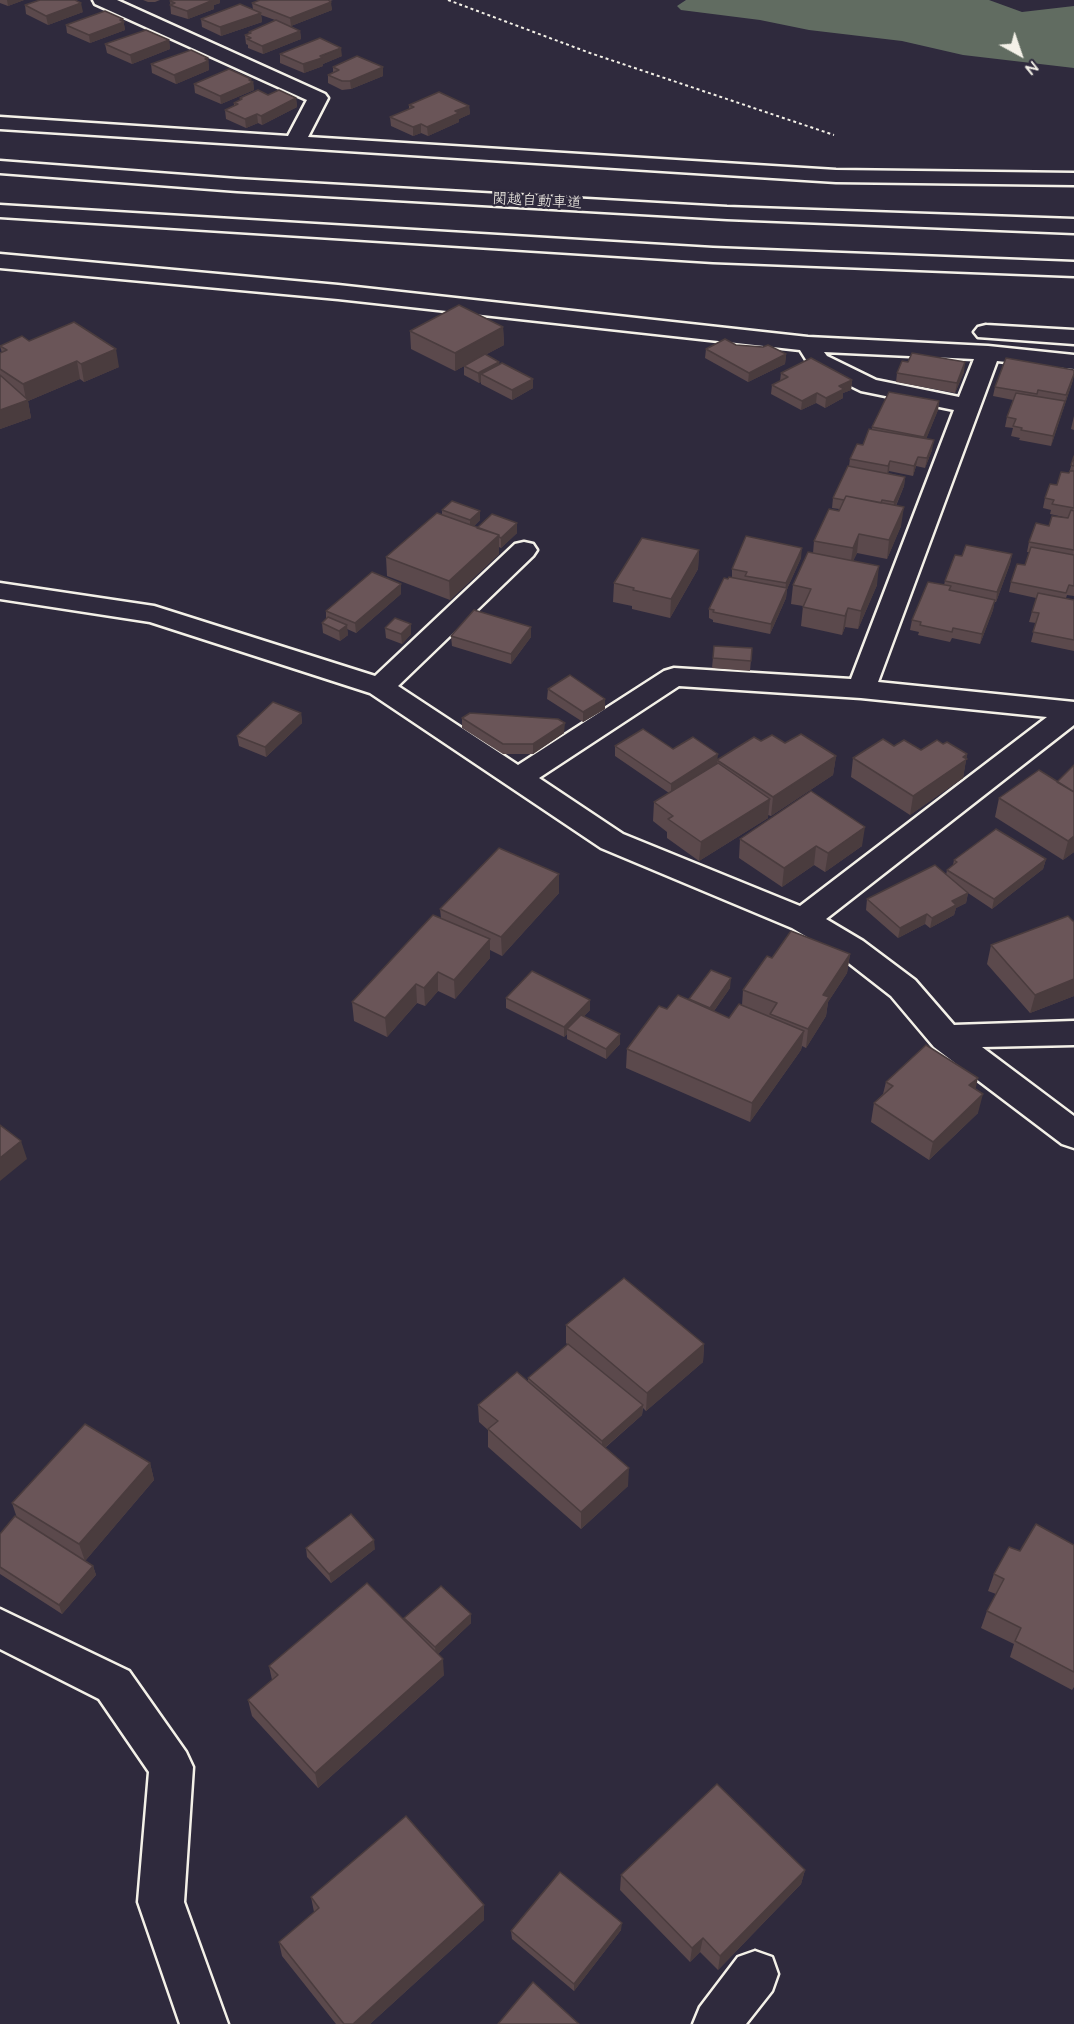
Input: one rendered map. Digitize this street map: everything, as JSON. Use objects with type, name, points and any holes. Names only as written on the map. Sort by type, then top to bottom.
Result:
[{"type":"main road","points":[[102,0],[318,98],[295,143]]},
{"type":"main road","points":[[0,123],[858,177],[1074,179]]},
{"type":"main road","name":"関越自動車道","points":[[0,167],[237,185],[727,213],[1074,226]]},
{"type":"main road","points":[[0,211],[701,255],[1074,269]]},
{"type":"main road","points":[[0,261],[196,278],[589,318],[808,344],[988,353],[1074,362]]},
{"type":"main road","points":[[589,318],[654,315],[1074,337]]},
{"type":"main road","points":[[808,344],[818,361],[869,386],[968,406]]},
{"type":"main road","points":[[861,689],[988,353]]},
{"type":"main road","points":[[380,687],[524,550]]},
{"type":"main road","points":[[0,591],[154,614],[380,687],[612,841],[803,920],[852,949],[903,988],[946,1038],[1074,1135]]},
{"type":"main road","points":[[518,778],[674,677],[861,689],[1074,711]]},
{"type":"main road","points":[[803,920],[1074,711]]},
{"type":"main road","points":[[946,1038],[969,1035],[1074,1033]]},
{"type":"main road","points":[[0,1628],[114,1685],[171,1767],[161,1902],[204,2024]]},
{"type":"main road","points":[[717,2024],[755,1974]]},
{"type":"path","points":[[448,0],[590,53],[837,136]]},
{"type":"green space","points":[[686,0],[989,0],[1022,12],[1074,6],[1074,68],[963,55],[902,41],[809,30],[760,20],[681,10],[677,6]]},
{"type":"building","points":[[40,0],[75,0],[81,3],[46,16],[25,5]]},
{"type":"building","points":[[213,0],[187,11],[170,5],[175,3],[170,1]]},
{"type":"building","points":[[260,0],[328,0],[331,2],[290,18],[252,3]]},
{"type":"building","points":[[240,4],[261,13],[220,27],[201,19]]},
{"type":"building","points":[[105,11],[123,19],[120,20],[124,22],[89,35],[66,25]]},
{"type":"building","points":[[276,20],[300,31],[262,46],[247,39],[251,38],[245,35],[251,33],[249,32]]},
{"type":"building","points":[[146,30],[169,40],[130,55],[105,44]]},
{"type":"building","points":[[320,38],[341,48],[320,56],[322,58],[303,64],[280,54]]},
{"type":"building","points":[[191,50],[208,58],[205,59],[208,61],[174,75],[151,64]]},
{"type":"building","points":[[357,56],[383,67],[350,81],[342,81],[328,75],[339,70],[333,67]]},
{"type":"building","points":[[229,69],[253,82],[220,96],[194,84]]},
{"type":"building","points":[[258,90],[268,95],[279,90],[296,98],[261,116],[257,114],[245,119],[225,110],[238,104],[234,103],[242,99],[240,98]]},
{"type":"building","points":[[439,92],[469,106],[427,127],[421,124],[413,127],[390,117],[414,107],[409,105]]},
{"type":"building","points":[[459,305],[503,327],[455,353],[410,331]]},
{"type":"building","points":[[74,322],[116,349],[81,364],[77,361],[23,384],[0,369],[0,353],[7,350],[0,346],[22,336],[29,341]]},
{"type":"building","points":[[725,339],[736,345],[763,347],[768,345],[786,354],[749,373],[706,349]]},
{"type":"building","points":[[912,353],[965,362],[957,383],[897,373],[902,361],[908,362]]},
{"type":"building","points":[[485,354],[499,362],[478,373],[464,366]]},
{"type":"building","points":[[811,358],[852,380],[839,386],[844,389],[826,398],[817,393],[802,401],[772,385],[788,377],[781,373]]},
{"type":"building","points":[[1006,358],[1074,370],[1066,395],[1038,390],[1037,394],[995,387]]},
{"type":"building","points":[[502,363],[533,379],[512,390],[481,374]]},
{"type":"building","points":[[0,375],[28,400],[0,410]]},
{"type":"building","points":[[889,392],[939,401],[924,437],[872,427]]},
{"type":"building","points":[[1016,393],[1065,401],[1053,436],[1021,430],[1022,428],[1013,426],[1016,419],[1007,417]]},
{"type":"building","points":[[869,429],[934,440],[927,458],[918,457],[914,466],[890,461],[888,466],[850,459],[857,444],[863,445]]},
{"type":"building","points":[[848,466],[905,477],[894,502],[882,500],[881,503],[846,496],[844,500],[833,498]]},
{"type":"building","points":[[1074,471],[1074,508],[1052,504],[1054,500],[1045,498],[1050,484],[1057,485],[1061,472],[1069,473]]},
{"type":"building","points":[[846,496],[904,507],[889,540],[859,534],[853,548],[814,541],[829,509],[839,511]]},
{"type":"building","points":[[452,501],[480,511],[470,520],[442,510]]},
{"type":"building","points":[[1071,510],[1074,511],[1074,550],[1029,542],[1036,523],[1049,526],[1052,516],[1068,518]]},
{"type":"building","points":[[437,513],[499,535],[449,581],[386,557]]},
{"type":"building","points":[[492,514],[517,523],[501,538],[499,535],[477,528]]},
{"type":"building","points":[[746,536],[802,548],[786,583],[745,576],[747,572],[732,569]]},
{"type":"building","points":[[642,538],[699,550],[671,599],[614,583]]},
{"type":"building","points":[[966,545],[1012,554],[997,592],[945,581],[955,555],[962,556]]},
{"type":"building","points":[[1031,547],[1074,555],[1074,586],[1069,585],[1066,593],[1011,582],[1017,564],[1025,565]]},
{"type":"building","points":[[808,552],[879,566],[861,611],[848,608],[845,616],[803,607],[811,589],[793,585]]},
{"type":"building","points":[[372,572],[401,584],[355,623],[326,611]]},
{"type":"building","points":[[724,578],[787,588],[771,624],[713,612],[714,610],[709,609]]},
{"type":"building","points":[[928,582],[951,586],[949,590],[995,600],[982,634],[953,628],[952,632],[920,625],[921,622],[912,620]]},
{"type":"building","points":[[1038,593],[1074,600],[1074,640],[1033,632],[1039,613],[1032,612]]},
{"type":"building","points":[[474,610],[531,627],[511,654],[451,636]]},
{"type":"building","points":[[328,617],[347,625],[339,631],[322,623]]},
{"type":"building","points":[[395,618],[411,624],[401,634],[385,628]]},
{"type":"building","points":[[714,646],[752,648],[751,661],[713,658]]},
{"type":"building","points":[[570,675],[605,699],[583,712],[548,689]]},
{"type":"building","points":[[273,702],[301,713],[265,747],[237,736]]},
{"type":"building","points":[[470,713],[558,719],[565,723],[533,744],[503,744],[462,718]]},
{"type":"building","points":[[643,729],[673,749],[693,737],[718,754],[671,784],[615,746]]},
{"type":"building","points":[[801,734],[836,756],[773,797],[717,760],[754,737],[761,741],[772,735],[785,743]]},
{"type":"building","points":[[883,739],[894,746],[904,740],[921,750],[937,740],[943,744],[947,742],[967,754],[963,757],[967,759],[913,796],[853,758]]},
{"type":"building","points":[[718,763],[770,799],[701,842],[668,819],[673,816],[654,802]]},
{"type":"building","points":[[1074,765],[1074,792],[1057,782]]},
{"type":"building","points":[[1039,770],[1074,792],[1074,836],[1068,841],[999,798]]},
{"type":"building","points":[[811,791],[865,827],[828,853],[816,846],[784,868],[740,839]]},
{"type":"building","points":[[996,829],[1046,859],[994,899],[947,870],[957,862],[954,860]]},
{"type":"building","points":[[499,848],[559,874],[501,937],[440,909]]},
{"type":"building","points":[[935,865],[968,893],[952,901],[956,905],[932,918],[927,914],[900,928],[867,899]]},
{"type":"building","points":[[433,915],[490,939],[454,980],[438,972],[424,988],[416,984],[385,1018],[352,1002]]},
{"type":"building","points":[[1068,916],[1074,922],[1074,979],[1035,995],[991,945]]},
{"type":"building","points":[[791,931],[850,954],[823,995],[829,997],[808,1029],[770,1014],[777,1003],[743,990],[767,956],[772,958]]},
{"type":"building","points":[[711,970],[731,978],[710,1008],[689,999]]},
{"type":"building","points":[[532,971],[590,1000],[564,1027],[506,998]]},
{"type":"building","points":[[678,995],[729,1018],[739,1004],[804,1031],[752,1103],[627,1049],[659,1006],[667,1009]]},
{"type":"building","points":[[581,1015],[620,1034],[606,1049],[567,1029]]},
{"type":"building","points":[[926,1045],[978,1078],[969,1085],[983,1094],[933,1142],[874,1103],[893,1086],[886,1082]]},
{"type":"building","points":[[0,1125],[21,1141],[0,1158]]},
{"type":"building","points":[[624,1278],[704,1344],[647,1393],[566,1325]]},
{"type":"building","points":[[568,1344],[643,1405],[602,1441],[528,1378]]},
{"type":"building","points":[[517,1372],[629,1468],[581,1512],[488,1429],[498,1421],[478,1405]]},
{"type":"building","points":[[85,1424],[150,1463],[79,1544],[12,1503]]},
{"type":"building","points":[[351,1514],[374,1540],[329,1574],[306,1548]]},
{"type":"building","points":[[15,1516],[93,1566],[59,1605],[0,1567],[0,1534]]},
{"type":"building","points":[[1036,1524],[1074,1545],[1074,1672],[1015,1641],[1021,1628],[987,1611],[1004,1579],[994,1574],[1009,1547],[1020,1551]]},
{"type":"building","points":[[367,1583],[443,1659],[315,1773],[248,1700],[278,1675],[269,1666]]},
{"type":"building","points":[[441,1586],[471,1614],[435,1647],[404,1618]]},
{"type":"building","points":[[717,1784],[805,1870],[720,1956],[703,1938],[692,1948],[621,1875]]},
{"type":"building","points":[[406,1816],[484,1905],[353,2024],[344,2024],[279,1942],[319,1908],[311,1897]]},
{"type":"building","points":[[560,1872],[622,1923],[574,1984],[511,1931]]},
{"type":"building","points":[[533,1982],[579,2024],[498,2024]]}]
